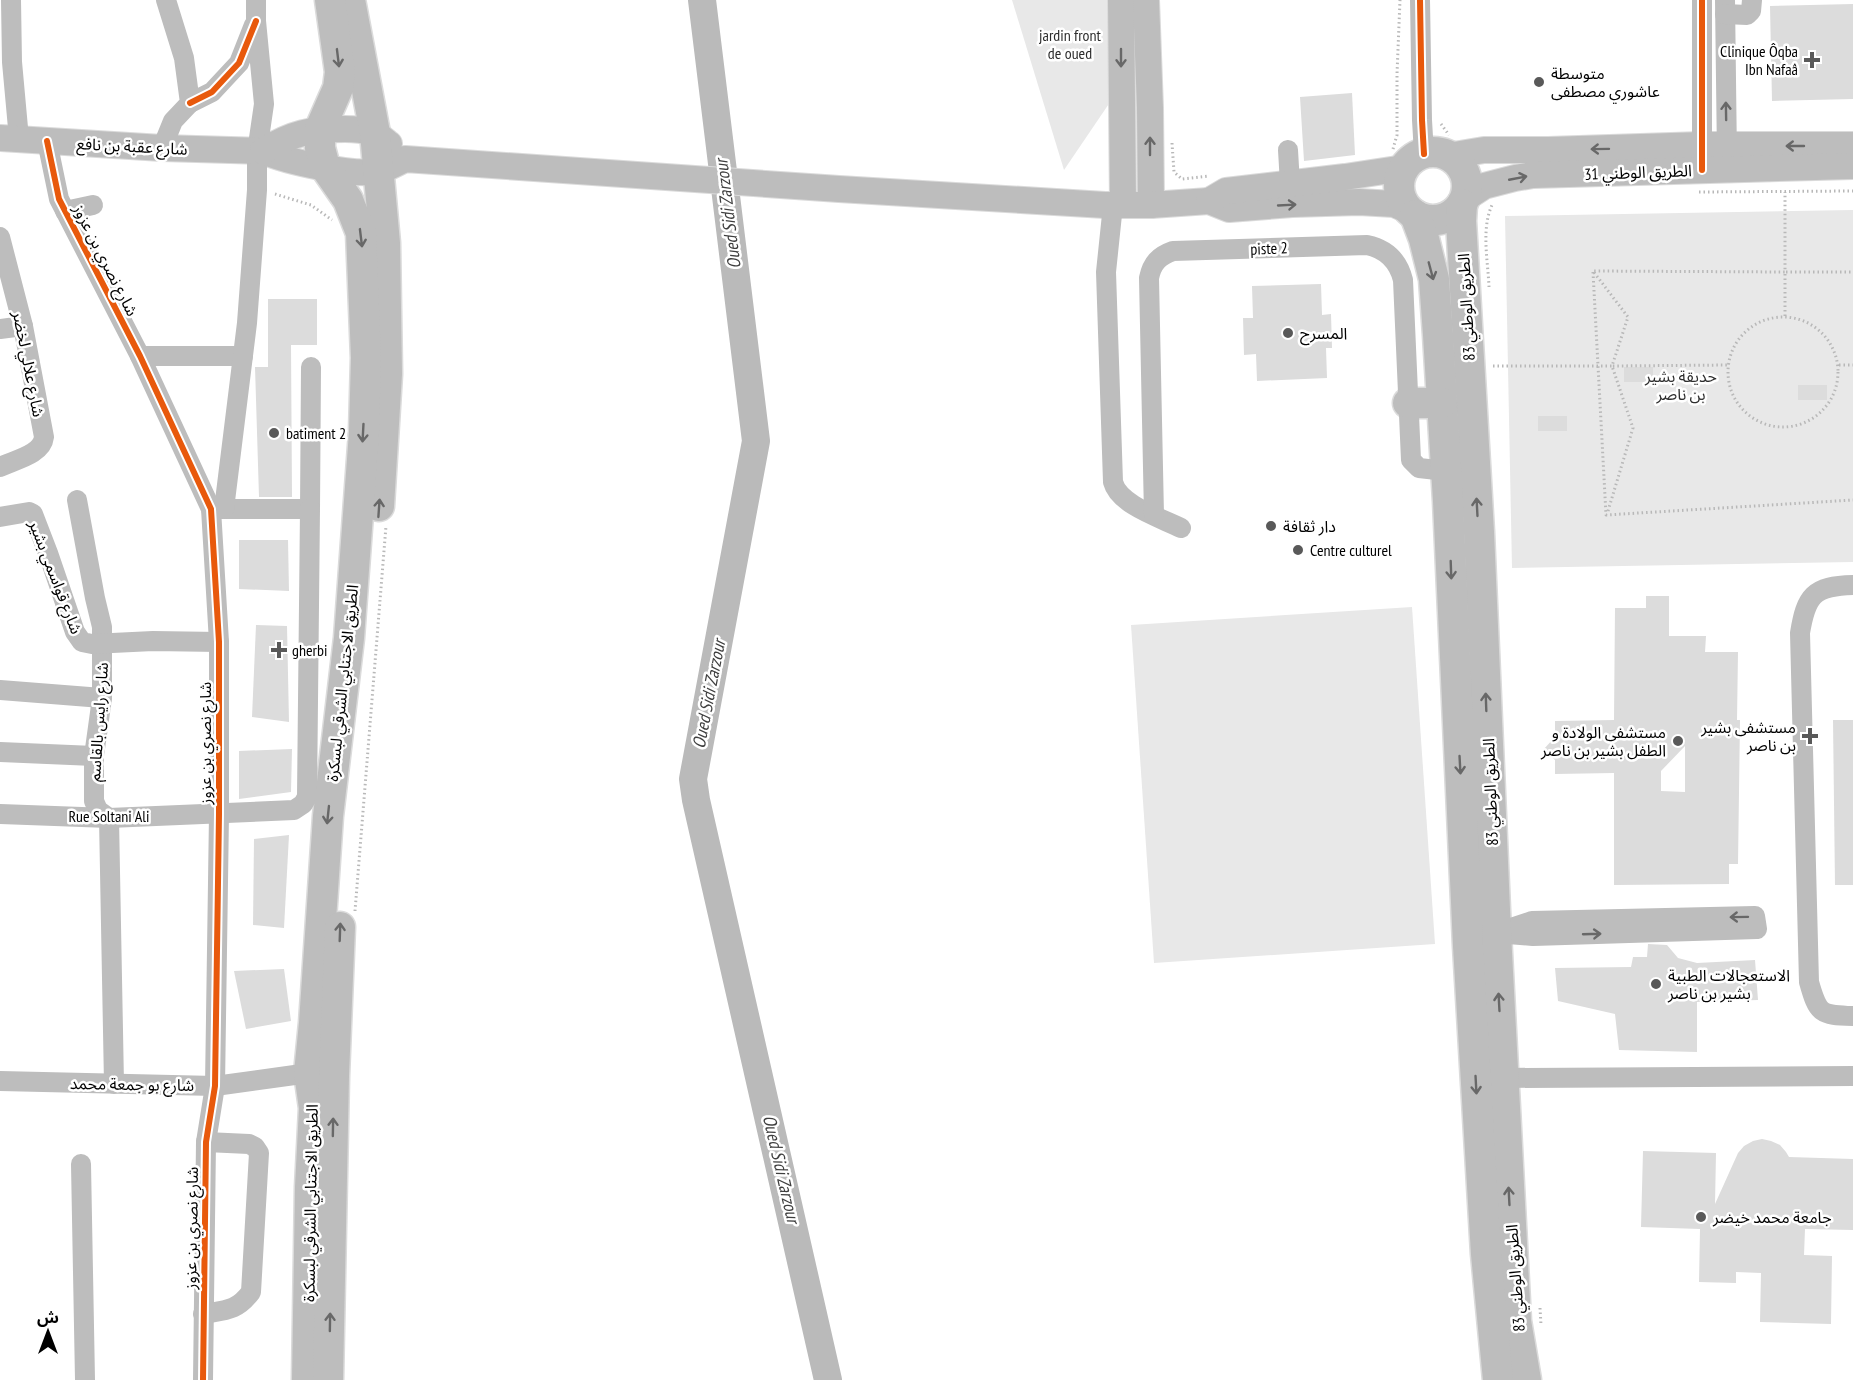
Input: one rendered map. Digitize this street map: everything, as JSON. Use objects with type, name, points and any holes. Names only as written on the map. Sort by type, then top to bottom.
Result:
[{"type":"highway","name":"الطريق الاجتنابي الشرقي لبسكرة","points":[[328,1380],[322,1074],[314,1023],[328,816],[349,638],[364,432],[366,358],[361,232],[348,200],[325,167],[320,148],[320,129],[338,88],[340,72],[330,0]]},
{"type":"highway","name":"الطريق الاجتنابي الشرقي لبسكرة","points":[[307,1380],[314,1108],[322,1074],[340,920],[364,673],[384,444],[387,374],[385,243],[399,164],[375,134],[350,0]]},
{"type":"highway","points":[[1422,153],[1457,162],[1464,172],[1467,183],[1463,201],[1455,212],[1446,217],[1435,220],[1425,219],[1413,213],[1403,202],[1399,191],[1399,179],[1422,153]]},
{"type":"highway","name":"الطريق الوطني 83","points":[[1463,201],[1461,220],[1479,532],[1486,1254],[1498,1380]]},
{"type":"highway","name":"الطريق الوطني 83","points":[[1413,213],[1424,239],[1434,279],[1446,471],[1482,934],[1503,1078],[1516,1321],[1526,1380]]},
{"type":"highway","points":[[1408,403],[1442,403]]},
{"type":"main road","points":[[1113,205],[1121,0]]},
{"type":"main road","points":[[1146,0],[1151,205]]},
{"type":"main road","points":[[260,152],[279,141],[303,132],[320,129],[358,129],[375,134]]},
{"type":"main road","name":"شارع عقبة بن نافع","points":[[10,139],[260,152],[277,158],[360,172],[399,164],[1113,205],[1209,201]]},
{"type":"main road","points":[[1209,201],[1226,191],[1290,184],[1422,153],[1649,148],[1710,164],[1853,145]]},
{"type":"main road","name":"الطريق الوطني 31","points":[[1463,201],[1484,186],[1524,176],[1710,164],[1853,166]]},
{"type":"main road","points":[[1209,201],[1229,209],[1292,204],[1380,202],[1394,204],[1413,213]]},
{"type":"street","points":[[10,139],[11,0]]},
{"type":"street","points":[[166,0],[184,58],[190,103]]},
{"type":"street","points":[[256,0],[264,104],[248,313],[218,509],[309,509]]},
{"type":"street","points":[[1420,0],[1422,153]]},
{"type":"street","points":[[1702,0],[1710,164]]},
{"type":"street","points":[[1710,164],[1725,7],[1747,15],[1751,11],[1752,0]]},
{"type":"street","points":[[162,148],[173,121],[190,103],[212,92],[239,63],[256,21]]},
{"type":"street","name":"شارع نصري بن عزوز","points":[[47,141],[59,199],[218,509],[219,814],[215,1086],[206,1142],[202,1380]]},
{"type":"street","points":[[1288,150],[1290,184]]},
{"type":"street","points":[[65,211],[93,205]]},
{"type":"street","points":[[1113,205],[1106,272],[1113,482],[1121,497],[1181,528]]},
{"type":"street","name":"شارع علالي لخضر","points":[[0,237],[23,326],[44,441],[37,450],[0,467]]},
{"type":"street","name":"piste 2","points":[[1154,515],[1149,278],[1153,264],[1165,254],[1173,251],[1358,245],[1367,245],[1384,251],[1397,263],[1403,280],[1411,460],[1419,468],[1446,471]]},
{"type":"street","points":[[0,329],[23,326]]},
{"type":"street","points":[[140,356],[243,356]]},
{"type":"street","name":"Rue Soltani Ali","points":[[0,814],[109,818],[294,810],[303,804],[307,797],[311,367]]},
{"type":"street","name":"شارع رايس بالقاسم","points":[[77,500],[94,598],[102,627],[103,643],[102,698],[94,756],[94,801],[98,810],[109,818]]},
{"type":"street","name":"شارع قواسمي بشير","points":[[0,516],[29,512],[33,514],[78,638],[82,642],[86,644],[153,641],[219,642]]},
{"type":"street","points":[[1853,585],[1825,589],[1813,595],[1804,610],[1800,633],[1809,982],[1814,999],[1822,1010],[1830,1015],[1853,1016]]},
{"type":"street","points":[[0,690],[102,698]]},
{"type":"street","points":[[0,752],[94,756]]},
{"type":"street","points":[[109,818],[114,1084]]},
{"type":"street","points":[[1482,934],[1532,929],[1755,916],[1757,929],[1532,929]]},
{"type":"street","name":"شارع بو جمعة محمد","points":[[0,1082],[215,1086],[322,1074]]},
{"type":"street","points":[[1503,1078],[1853,1076]]},
{"type":"street","points":[[203,1314],[233,1309],[243,1303],[251,1292],[259,1153],[249,1144],[206,1142]]},
{"type":"street","points":[[81,1164],[85,1380]]},
{"type":"path","points":[[1400,0],[1397,135],[1394,149],[1422,153],[1445,132],[1437,118]]},
{"type":"path","points":[[1172,138],[1174,172],[1182,180],[1218,175]]},
{"type":"path","points":[[1710,164],[1785,192],[1853,191]]},
{"type":"path","points":[[1785,192],[1785,316]]},
{"type":"path","points":[[1489,287],[1487,216],[1494,201]]},
{"type":"path","points":[[1593,271],[1853,272]]},
{"type":"path","points":[[1593,271],[1606,514]]},
{"type":"path","points":[[1593,271],[1628,317],[1612,366],[1633,428],[1606,514]]},
{"type":"path","points":[[1785,316],[1810,323],[1830,340],[1839,365],[1837,388],[1826,409],[1807,423],[1784,428],[1761,423],[1742,409],[1730,389],[1728,365],[1737,340],[1758,322],[1785,316]]},
{"type":"path","points":[[1493,366],[1728,365]]},
{"type":"path","points":[[1839,365],[1853,365]]},
{"type":"path","points":[[1606,514],[1853,500]]},
{"type":"path","points":[[354,919],[387,515]]},
{"type":"path","points":[[1539,1299],[1542,1333]]},
{"type":"green space","name":"jardin front de oued","points":[[1012,0],[1107,0],[1121,86],[1064,170]]},
{"type":"green space","name":"حديقة بشير بن ناصر","points":[[1853,210],[1853,562],[1512,568],[1505,216]]},
{"type":"green space","points":[[1412,607],[1435,944],[1154,963],[1131,625]]},
{"type":"building","name":"Clinique Ôqba Ibn Nafaâ","points":[[1853,4],[1853,99],[1772,101],[1770,6]]},
{"type":"building","points":[[1352,93],[1355,155],[1304,161],[1300,97]]},
{"type":"building","name":"المسرح","points":[[1321,284],[1322,315],[1331,314],[1332,348],[1326,348],[1327,378],[1257,381],[1256,354],[1244,355],[1243,318],[1253,318],[1252,286]]},
{"type":"building","name":"batiment 2","points":[[268,299],[317,299],[317,345],[291,345],[292,497],[259,497],[255,367],[268,367]]},
{"type":"building","points":[[1624,367],[1653,367],[1653,382],[1624,382]]},
{"type":"building","points":[[1798,385],[1827,385],[1827,400],[1798,400]]},
{"type":"building","points":[[1538,416],[1567,416],[1567,431],[1538,431]]},
{"type":"building","points":[[239,540],[288,540],[289,591],[239,589]]},
{"type":"building","name":"مستشفى الولادة و الطفل بشير بن ناصر","points":[[1646,596],[1669,596],[1669,636],[1706,636],[1705,652],[1738,652],[1737,720],[1740,720],[1738,864],[1729,864],[1729,884],[1614,885],[1614,773],[1555,774],[1555,760],[1543,750],[1555,737],[1555,721],[1614,720],[1615,608],[1646,608]],"holes":[[[1685,746],[1685,792],[1661,791],[1661,771]]]},
{"type":"building","points":[[256,625],[287,626],[289,722],[252,717]]},
{"type":"building","name":"مستشفى بشير بن ناصر","points":[[1833,720],[1853,720],[1853,885],[1835,885]]},
{"type":"building","points":[[292,749],[291,792],[239,799],[239,751]]},
{"type":"building","points":[[289,835],[284,928],[253,925],[254,839]]},
{"type":"building","name":"الاستعجالات الطبية بشير بن ناصر","points":[[1648,944],[1667,945],[1678,958],[1697,963],[1755,960],[1758,1000],[1697,1002],[1697,1052],[1619,1050],[1615,1014],[1558,1001],[1555,968],[1631,967],[1633,957],[1647,957]]},
{"type":"building","points":[[284,969],[291,1021],[246,1029],[234,971]]},
{"type":"building","points":[[1762,1139],[1780,1145],[1789,1157],[1853,1159],[1853,1230],[1805,1229],[1804,1255],[1832,1256],[1831,1324],[1760,1322],[1761,1273],[1736,1272],[1736,1283],[1699,1282],[1700,1229],[1641,1227],[1643,1151],[1716,1153],[1715,1204],[1738,1153],[1744,1146]]},
{"type":"waterway","name":"Oued Sidi Zarzour","points":[[702,0],[756,441],[693,779],[828,1380]]},
{"type":"cycle path","points":[[1420,0],[1424,154]]},
{"type":"cycle path","points":[[1702,0],[1702,170]]},
{"type":"cycle path","points":[[190,103],[212,92],[239,63],[256,21]]},
{"type":"cycle path","points":[[47,141],[59,199],[140,356],[211,509],[219,642],[219,814],[215,1086],[206,1142],[203,1380]]},
{"type":"place","name":"Clinique Ôqba Ibn Nafaâ","points":[[1812,60]]},
{"type":"place","name":"متوسطة عاشوري مصطفى","points":[[1539,82]]},
{"type":"place","name":"المسرح","points":[[1288,333]]},
{"type":"place","name":"batiment 2","points":[[274,433]]},
{"type":"place","name":"دار ثقافة","points":[[1271,526]]},
{"type":"place","name":"Centre culturel","points":[[1298,550]]},
{"type":"place","name":"gherbi","points":[[279,650]]},
{"type":"place","name":"مستشفى بشير بن ناصر","points":[[1810,736]]},
{"type":"place","name":"مستشفى الولادة و الطفل بشير بن ناصر","points":[[1678,741]]},
{"type":"place","name":"الاستعجالات الطبية بشير بن ناصر","points":[[1656,984]]},
{"type":"place","name":"جامعة محمد خيضر","points":[[1701,1217]]}]
